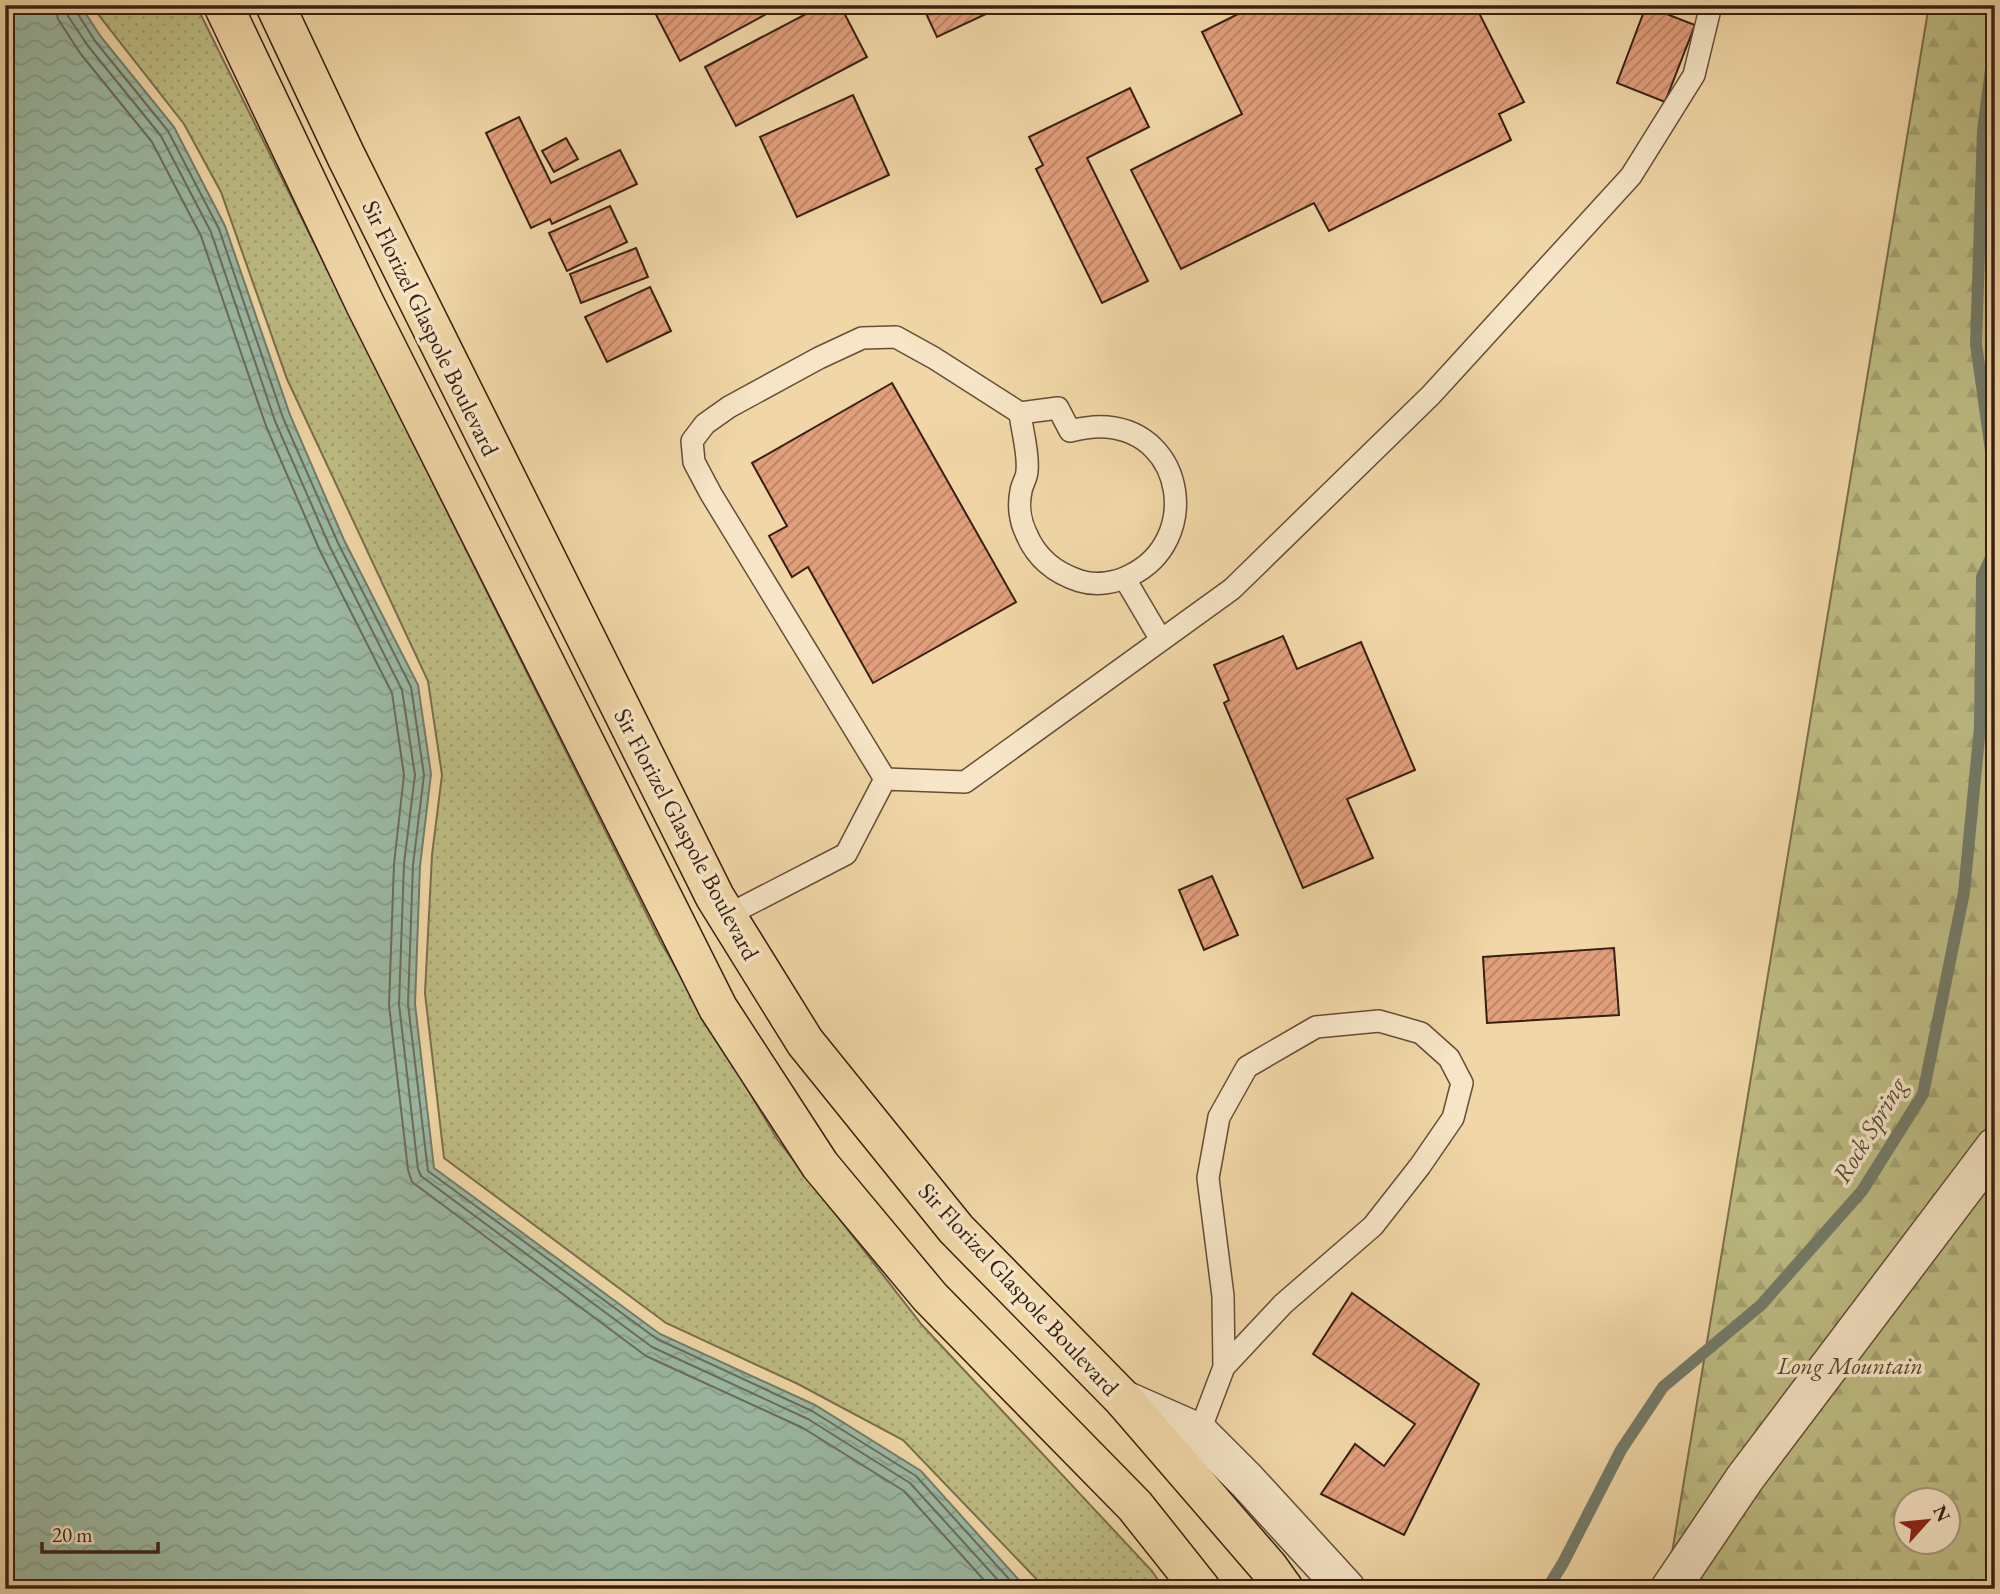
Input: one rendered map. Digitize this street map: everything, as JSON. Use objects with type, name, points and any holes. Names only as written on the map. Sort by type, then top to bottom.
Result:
[{"type":"highway","name":"Sir Florizel Glaspole Boulevard","points":[[223,5],[365,304],[718,1008],[820,1165],[930,1297],[1135,1506],[1201,1589]]},
{"type":"highway","name":"Sir Florizel Glaspole Boulevard","points":[[275,5],[346,156],[561,591],[726,916],[805,1042],[956,1229],[1125,1399],[1284,1589]]},
{"type":"street","points":[[1671,1589],[1745,1478],[1995,1147]]},
{"type":"street","points":[[1125,1399],[1199,1433],[1248,1481],[1346,1589]]},
{"type":"lane","points":[[885,779],[965,782],[1232,589],[1431,396],[1631,176],[1694,75],[1711,5]]},
{"type":"lane","points":[[885,779],[710,494],[694,462],[692,441],[705,424],[729,407],[819,358],[862,338],[895,337],[934,358],[1020,413],[1058,408],[1070,431],[1089,426],[1109,427],[1128,432],[1146,442],[1160,456],[1170,474],[1176,494],[1176,516],[1170,537],[1159,555],[1143,569],[1125,579],[1105,584],[1084,582],[1065,576],[1047,565],[1034,549],[1025,531],[1020,511],[1021,491],[1027,471],[1020,413]]},
{"type":"lane","points":[[1125,579],[1161,640]]},
{"type":"lane","points":[[726,916],[846,854],[885,779]]},
{"type":"lane","points":[[1199,1433],[1224,1367],[1223,1296],[1208,1178],[1219,1117],[1247,1068],[1316,1027],[1379,1021],[1422,1033],[1449,1058],[1462,1083],[1452,1118],[1420,1166],[1373,1226],[1283,1304],[1224,1367]]},
{"type":"green space","points":[[101,5],[196,5],[660,941],[777,1139],[922,1325],[1152,1571],[1164,1589],[1046,1589],[903,1440],[798,1384],[666,1323],[444,1158],[425,993],[432,855],[442,775],[428,681],[287,379],[221,192],[184,124],[94,9]]},
{"type":"green space","name":"Long Mountain","points":[[1929,5],[1995,5],[1995,1589],[1666,1589]]},
{"type":"water","points":[[5,5],[80,5],[101,37],[174,127],[225,226],[290,415],[344,540],[418,685],[431,774],[420,866],[415,1004],[434,1168],[660,1334],[815,1405],[921,1471],[1027,1589],[5,1589]]},
{"type":"building","points":[[651,5],[783,5],[680,61]]},
{"type":"building","points":[[823,5],[840,5],[867,57],[736,126],[705,67]]},
{"type":"building","points":[[922,5],[1005,5],[937,37]]},
{"type":"building","points":[[1256,5],[1450,5],[1452,11],[1464,5],[1475,5],[1524,102],[1499,114],[1511,140],[1329,231],[1314,203],[1181,269],[1131,170],[1242,114],[1202,32]]},
{"type":"building","points":[[1646,6],[1695,25],[1665,102],[1617,83]]},
{"type":"building","points":[[1130,88],[1149,127],[1087,158],[1148,281],[1102,303],[1036,169],[1043,165],[1029,137]]},
{"type":"building","points":[[853,95],[889,175],[797,217],[760,137]]},
{"type":"building","points":[[519,117],[551,183],[620,150],[637,184],[552,224],[550,219],[531,228],[486,133]]},
{"type":"building","points":[[566,138],[578,159],[554,172],[542,151]]},
{"type":"building","points":[[610,206],[627,242],[567,271],[549,233]]},
{"type":"building","points":[[636,248],[648,277],[581,303],[570,274]]},
{"type":"building","points":[[650,287],[671,331],[607,362],[585,317]]},
{"type":"building","points":[[892,383],[1016,602],[873,683],[808,567],[792,577],[769,536],[787,526],[752,463]]},
{"type":"building","points":[[1283,636],[1297,669],[1361,642],[1415,770],[1347,799],[1373,858],[1303,888],[1224,703],[1229,700],[1214,665]]},
{"type":"building","points":[[1212,876],[1238,935],[1204,950],[1179,890]]},
{"type":"building","points":[[1614,948],[1619,1015],[1487,1023],[1483,957]]},
{"type":"building","points":[[1352,1293],[1479,1384],[1404,1535],[1321,1494],[1355,1444],[1384,1466],[1415,1424],[1313,1354]]},
{"type":"waterway","points":[[1994,5],[1995,10]]},
{"type":"waterway","points":[[1995,38],[1983,131],[1976,344],[1995,479]]},
{"type":"waterway","name":"Rock Spring","points":[[1547,1589],[1621,1450],[1663,1387],[1761,1305],[1862,1191],[1923,1094],[1964,892],[1980,727],[1982,577],[1995,549]]}]
